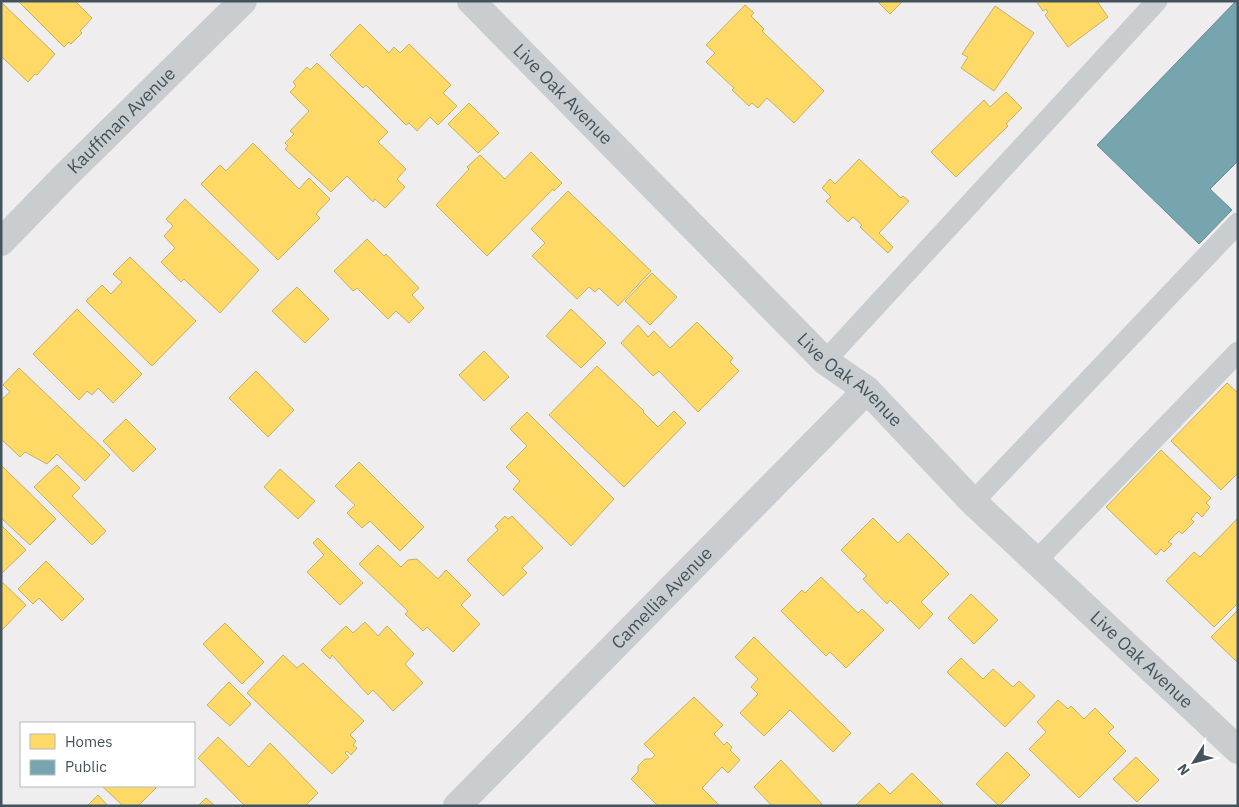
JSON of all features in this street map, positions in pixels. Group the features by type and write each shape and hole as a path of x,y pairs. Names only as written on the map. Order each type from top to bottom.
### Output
{"street":[{"name":"Kauffman Avenue","path":"1,242 63,178 243,1"},
{"name":"Live Oak Avenue","path":"471,1 825,361 867,390 973,502 1238,750"},
{"name":"Camellia Avenue","path":"457,806 867,390"}],"lane":[{"path":"825,361 1156,1"},
{"path":"973,502 1238,223"},
{"path":"1036,561 1238,352"}],"building: Homes":[{"path":"18,1 75,1 92,18 80,31 82,33 71,44 69,42 64,47"},
{"path":"877,1 903,1 890,14"},
{"path":"1036,1 1097,1 1108,17 1068,47 1045,15 1048,12 1046,9 1043,11"},
{"path":"1,2 55,54 37,75 35,74 28,82 1,56"},
{"path":"745,5 754,13 751,16 764,29 762,31 824,91 794,123 767,98 758,108 752,103 749,106 732,90 734,88 706,62 715,53 706,45"},
{"path":"995,6 1034,33 994,91 961,68 968,57 962,54"},
{"path":"360,24 389,53 394,47 400,53 409,44 451,85 443,93 457,106 438,125 430,117 417,131 409,123 406,125 366,85 363,88 330,55"},
{"path":"317,63 388,132 378,142 406,169 397,179 405,187 385,208 375,199 373,202 347,176 331,192 285,149 288,146 285,143 294,134 290,131 309,111 290,92 296,86 293,82 307,67 310,70"},
{"path":"1006,92 1022,108 1006,124 1008,126 956,177 931,152 984,100 990,107"},
{"path":"469,103 499,133 478,153 448,124"},
{"path":"253,143 299,189 309,178 330,199 316,214 320,218 278,260 201,184 220,165 226,171"},
{"path":"531,152 562,183 554,191 553,189 487,256 436,205 469,169 467,167 480,155 505,179"},
{"path":"859,159 901,198 903,196 909,201 879,233 893,247 888,253 860,227 862,225 853,217 848,222 826,201 831,197 822,188 830,179 835,184"},
{"path":"568,191 651,271 618,306 599,288 595,292 589,287 577,299 532,256 545,243 531,229"},
{"path":"185,199 259,270 220,313 184,279 181,282 161,262 175,248 164,236 173,226 166,219"},
{"path":"367,239 384,256 386,254 419,288 412,295 424,308 409,323 396,311 388,319 357,288 353,291 334,271"},
{"path":"130,257 196,321 152,366 86,301 102,285 111,294 122,282 113,274"},
{"path":"652,273 677,297 650,325 625,301"},
{"path":"297,287 329,319 305,343 272,311"},
{"path":"77,309 142,374 113,403 98,388 92,395 87,391 79,400 33,354"},
{"path":"571,309 606,343 581,368 546,336"},
{"path":"697,322 733,358 730,362 739,371 698,412 659,371 653,376 621,343 638,325 648,337 654,331 670,348"},
{"path":"484,351 509,377 484,401 459,375"},
{"path":"597,366 658,427 674,411 686,423 624,487 549,415"},
{"path":"19,368 110,455 85,481 57,454 47,464 25,452 20,457 1,439 1,400 10,392 3,385"},
{"path":"256,371 294,410 268,437 229,398"},
{"path":"1227,383 1238,393 1238,473 1221,490 1171,441"},
{"path":"527,412 614,499 571,546 513,489 520,481 506,467 527,446 510,429"},
{"path":"126,419 156,449 133,472 103,441"},
{"path":"1161,450 1211,498 1206,503 1210,507 1202,517 1197,512 1191,519 1194,522 1182,534 1179,531 1168,542 1172,544 1164,552 1161,549 1156,555 1106,507"},
{"path":"359,462 424,527 400,551 370,521 362,528 347,513 355,505 335,486"},
{"path":"1,465 56,519 30,545 1,518"},
{"path":"57,465 80,488 72,496 106,531 92,545 34,487"},
{"path":"280,469 315,501 298,519 264,487"},
{"path":"505,516 508,519 512,516 543,548 522,568 527,573 503,596 467,560 498,530 495,526"},
{"path":"873,518 898,543 908,533 949,574 921,602 933,614 919,629 890,600 887,604 863,579 867,576 841,550"},
{"path":"1238,518 1238,603 1214,627 1166,581 1194,552 1200,557"},
{"path":"1,525 26,550 1,574"},
{"path":"318,538 363,583 340,605 307,572 324,555 313,543"},
{"path":"378,545 401,567 408,560 417,559 438,579 446,570 471,595 461,605 480,624 453,652 427,627 423,631 405,614 408,611 359,564"},
{"path":"46,561 84,599 62,621 39,598 33,604 18,589"},
{"path":"821,577 858,613 862,609 884,630 846,668 830,652 826,656 781,611 802,590 805,593"},
{"path":"1,581 26,605 1,631"},
{"path":"971,594 998,620 974,644 948,618"},
{"path":"1238,610 1238,659 1236,661 1211,637"},
{"path":"365,622 378,636 387,626 414,654 405,664 423,683 393,711 373,690 368,695 332,655 330,659 321,650 346,626 353,633"},
{"path":"225,623 264,662 242,684 203,644"},
{"path":"754,637 851,733 833,752 790,710 764,736 740,713 758,694 751,687 758,679 735,657"},
{"path":"283,655 297,668 303,663 364,721 350,735 356,741 353,745 357,748 351,755 347,751 345,753 349,757 332,774 247,693"},
{"path":"961,658 983,679 993,669 1013,687 1019,681 1035,696 1005,727 947,672"},
{"path":"229,682 251,704 230,726 207,705"},
{"path":"694,697 723,725 714,734 724,745 727,742 732,747 730,750 740,760 728,773 722,767 702,788 720,806 658,806 631,779 638,772 638,766 645,759 651,759 655,755 644,744"},
{"path":"1058,700 1068,709 1071,706 1084,719 1095,708 1114,727 1108,733 1126,751 1079,798 1029,749 1046,732 1037,722"},
{"path":"218,737 249,767 270,743 318,793 305,806 245,806 198,758"},
{"path":"1007,752 1030,775 999,806 976,784"},
{"path":"1136,757 1159,780 1137,802 1113,779"},
{"path":"781,760 822,804 820,806 772,806 754,787"},
{"path":"912,773 943,804 941,806 855,806 879,783 890,794"},
{"path":"103,787 156,788 138,806 123,806"},
{"path":"98,795 108,806 87,806"},
{"path":"206,798 215,806 198,806"}],"building: Public":[{"path":"1238,1 1238,161 1210,189 1232,210 1199,244 1097,145"}]}
